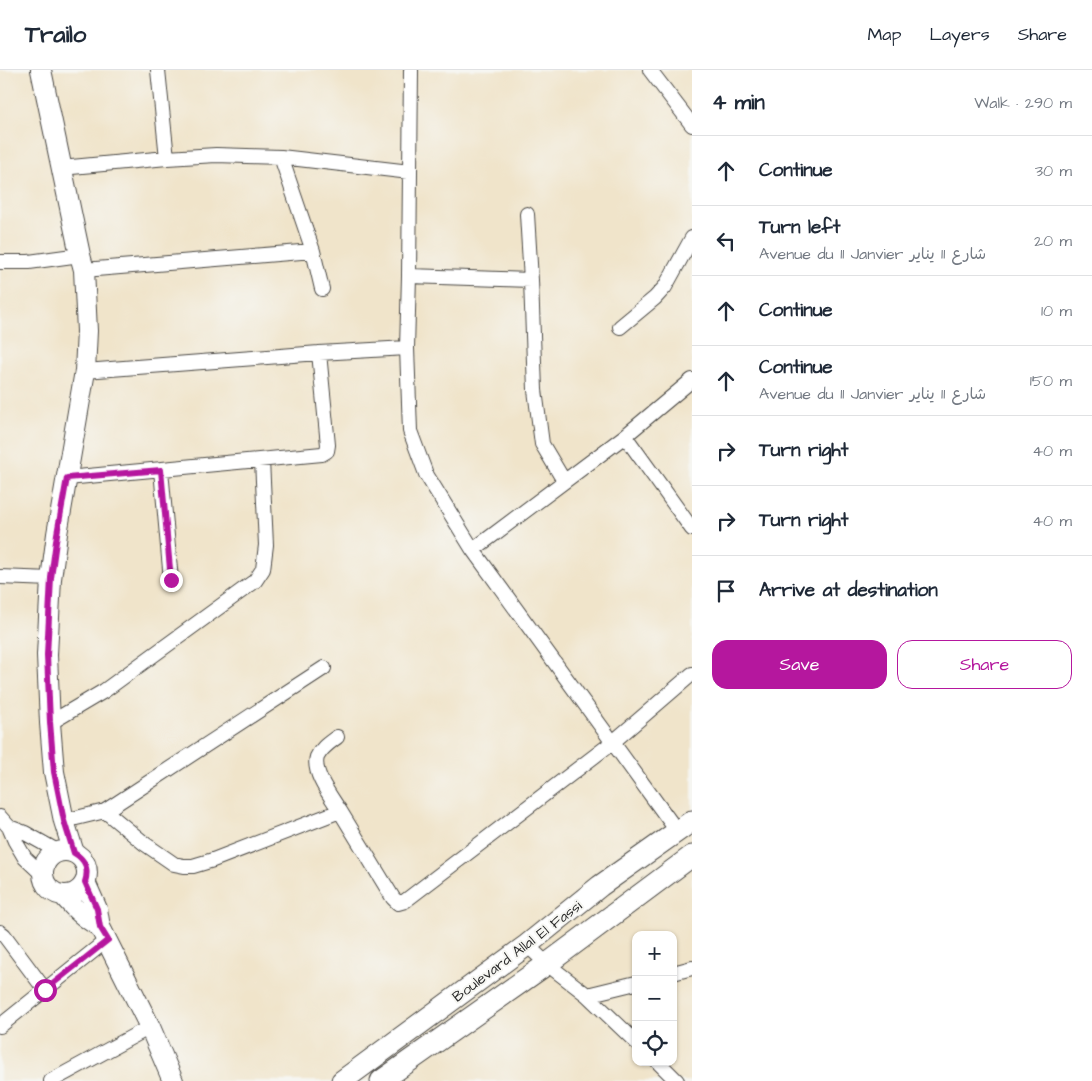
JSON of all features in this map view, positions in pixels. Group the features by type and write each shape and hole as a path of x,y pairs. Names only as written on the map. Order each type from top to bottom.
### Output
{"main road":[{"name":"Boulevard Allal El Fassi","path":"342,1081 527,945 600,886 685,826"},
{"name":"Boulevard Allal El Fassi","path":"381,1081 547,964 692,856"}],"street":[{"path":"41,70 82,263 87,330 85,371 51,578 47,655 54,772 64,821 67,852"},
{"path":"158,70 167,158"},
{"path":"411,70 407,348 410,431 426,474 473,550 613,742 685,826"},
{"path":"650,70 692,125"},
{"path":"62,168 216,155 281,157 410,172"},
{"path":"281,157 313,250 322,289"},
{"path":"528,214 535,390 542,444 564,481"},
{"path":"620,328 665,288 692,238"},
{"path":"0,262 82,263 313,250"},
{"path":"409,276 531,280"},
{"path":"85,371 407,348"},
{"path":"67,478 322,454 327,451 328,446 319,353"},
{"path":"473,550 625,436 692,380"},
{"path":"625,436 692,529"},
{"path":"50,722 104,691 254,581 263,569 266,545 262,460"},
{"path":"161,470 171,580"},
{"path":"0,577 51,578"},
{"path":"64,821 105,811 324,668"},
{"path":"336,737 323,748 317,758 320,777 398,903 405,901 613,742 692,674"},
{"path":"105,811 145,844 174,864 193,866 340,811"},
{"path":"3,821 25,833 80,856 87,868 87,876 80,890 72,894 63,894 50,888 43,875 26,858 3,821"},
{"path":"43,875 47,860 52,855 67,852"},
{"path":"85,882 97,909 104,933 150,1027 173,1081"},
{"path":"63,894 72,906 104,933"},
{"path":"0,932 4,934 45,990"},
{"path":"0,1026 45,990 104,933"},
{"path":"527,945 547,964 587,995 632,1038"},
{"path":"677,972 692,968"},
{"path":"587,995 632,984"},
{"path":"51,1081 150,1027"},
{"path":"662,1066 677,1081"}],"route":[{"path":"45,990 108,940 100,927 97,909 85,882 87,868 80,856 74,853 64,821 54,772 47,655 51,578 67,478 161,470 171,580"}]}
